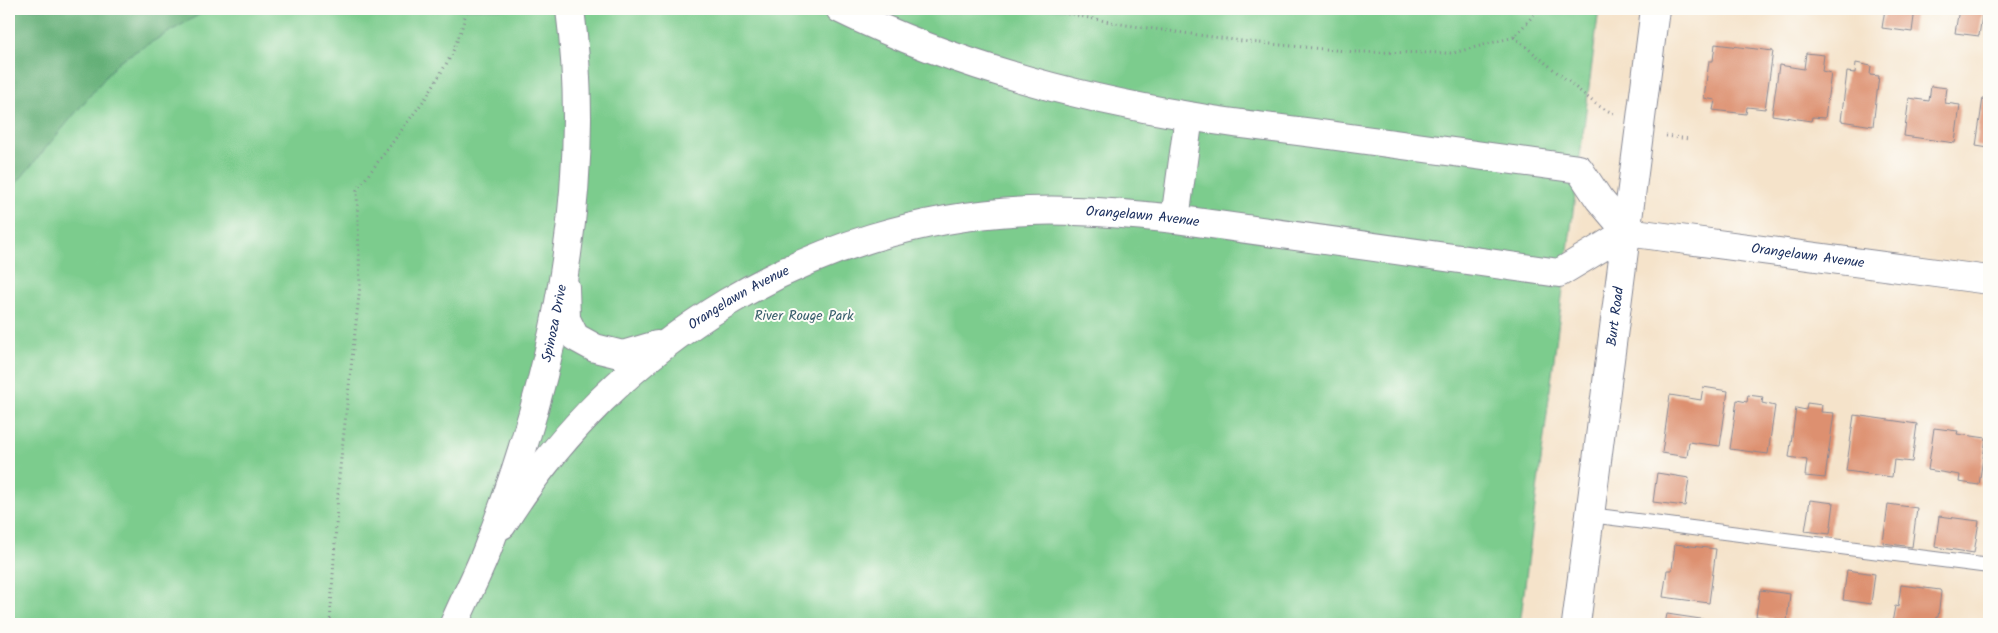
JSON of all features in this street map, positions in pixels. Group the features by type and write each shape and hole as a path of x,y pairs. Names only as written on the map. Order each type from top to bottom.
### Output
{"street":[{"name":"Spinoza Drive","path":"454,624 488,547 515,474 535,409 551,344 564,278 576,188 574,44 570,9"},
{"path":"840,9 918,44 972,64 1018,79 1084,96 1189,116 1579,169 1627,232"},
{"name":"Burt Road","path":"1576,624 1655,9"},
{"path":"1175,219 1189,116"},
{"name":"Orangelawn Avenue","path":"488,547 547,459 576,425 619,382 672,339 741,294 781,273 823,255 865,240 909,228 968,217 1028,211 1114,212 1560,273 1627,232 1989,280"},
{"name":"Orangelawn Avenue","path":"564,278 566,319 575,337 595,348 623,354 653,347 672,339"}],"lane":[{"path":"1590,515 1989,566"}],"path":[{"path":"330,624 338,477 360,286 357,190 427,96 451,56 467,9"},
{"path":"1043,9 1126,25 1249,42 1356,52 1453,53 1514,37 1539,9"},
{"path":"1514,37 1597,105 1665,136 1689,139"}],"green space":[{"name":"River Rouge Park","path":"9,9 1599,9 1520,624 9,624"},
{"path":"9,9 209,9 119,61 9,192"}],"building":[{"path":"1885,9 1915,9 1912,32 1882,28"},
{"path":"1959,9 1983,9 1979,36 1955,33"},
{"path":"1715,44 1773,51 1765,109 1747,107 1746,114 1713,110 1715,100 1704,98 1709,61 1713,61"},
{"path":"1806,53 1824,55 1822,71 1831,73 1825,118 1812,117 1811,121 1772,115 1779,65 1804,69"},
{"path":"1856,63 1871,66 1870,75 1879,76 1873,126 1841,121 1847,72 1855,73"},
{"path":"1931,86 1947,88 1945,103 1960,105 1955,143 1904,136 1909,98 1929,101"},
{"path":"1983,98 1989,98 1989,148 1976,146"},
{"path":"1703,387 1728,391 1720,446 1689,442 1687,457 1662,453 1670,395 1701,400"},
{"path":"1748,395 1763,397 1762,403 1775,406 1768,454 1730,449 1737,400 1747,402"},
{"path":"1807,403 1822,405 1821,412 1834,413 1825,478 1805,476 1807,460 1789,457 1796,408 1806,410"},
{"path":"1854,415 1917,424 1912,462 1894,460 1892,477 1846,471"},
{"path":"1934,428 1958,431 1957,434 1986,438 1979,485 1959,482 1960,475 1928,470"},
{"path":"1657,473 1689,478 1685,506 1653,502"},
{"path":"1810,500 1834,503 1830,534 1805,531"},
{"path":"1888,504 1917,508 1912,547 1883,543"},
{"path":"1939,516 1979,521 1974,553 1935,547"},
{"path":"1675,544 1716,549 1709,603 1663,597 1667,570 1672,570"},
{"path":"1847,570 1875,574 1871,604 1843,600"},
{"path":"1901,585 1940,590 1938,617 1936,617 1935,624 1892,623 1895,606 1898,607"},
{"path":"1760,590 1790,594 1787,621 1756,616"},
{"path":"1667,614 1714,621 1713,624 1665,624"}]}
